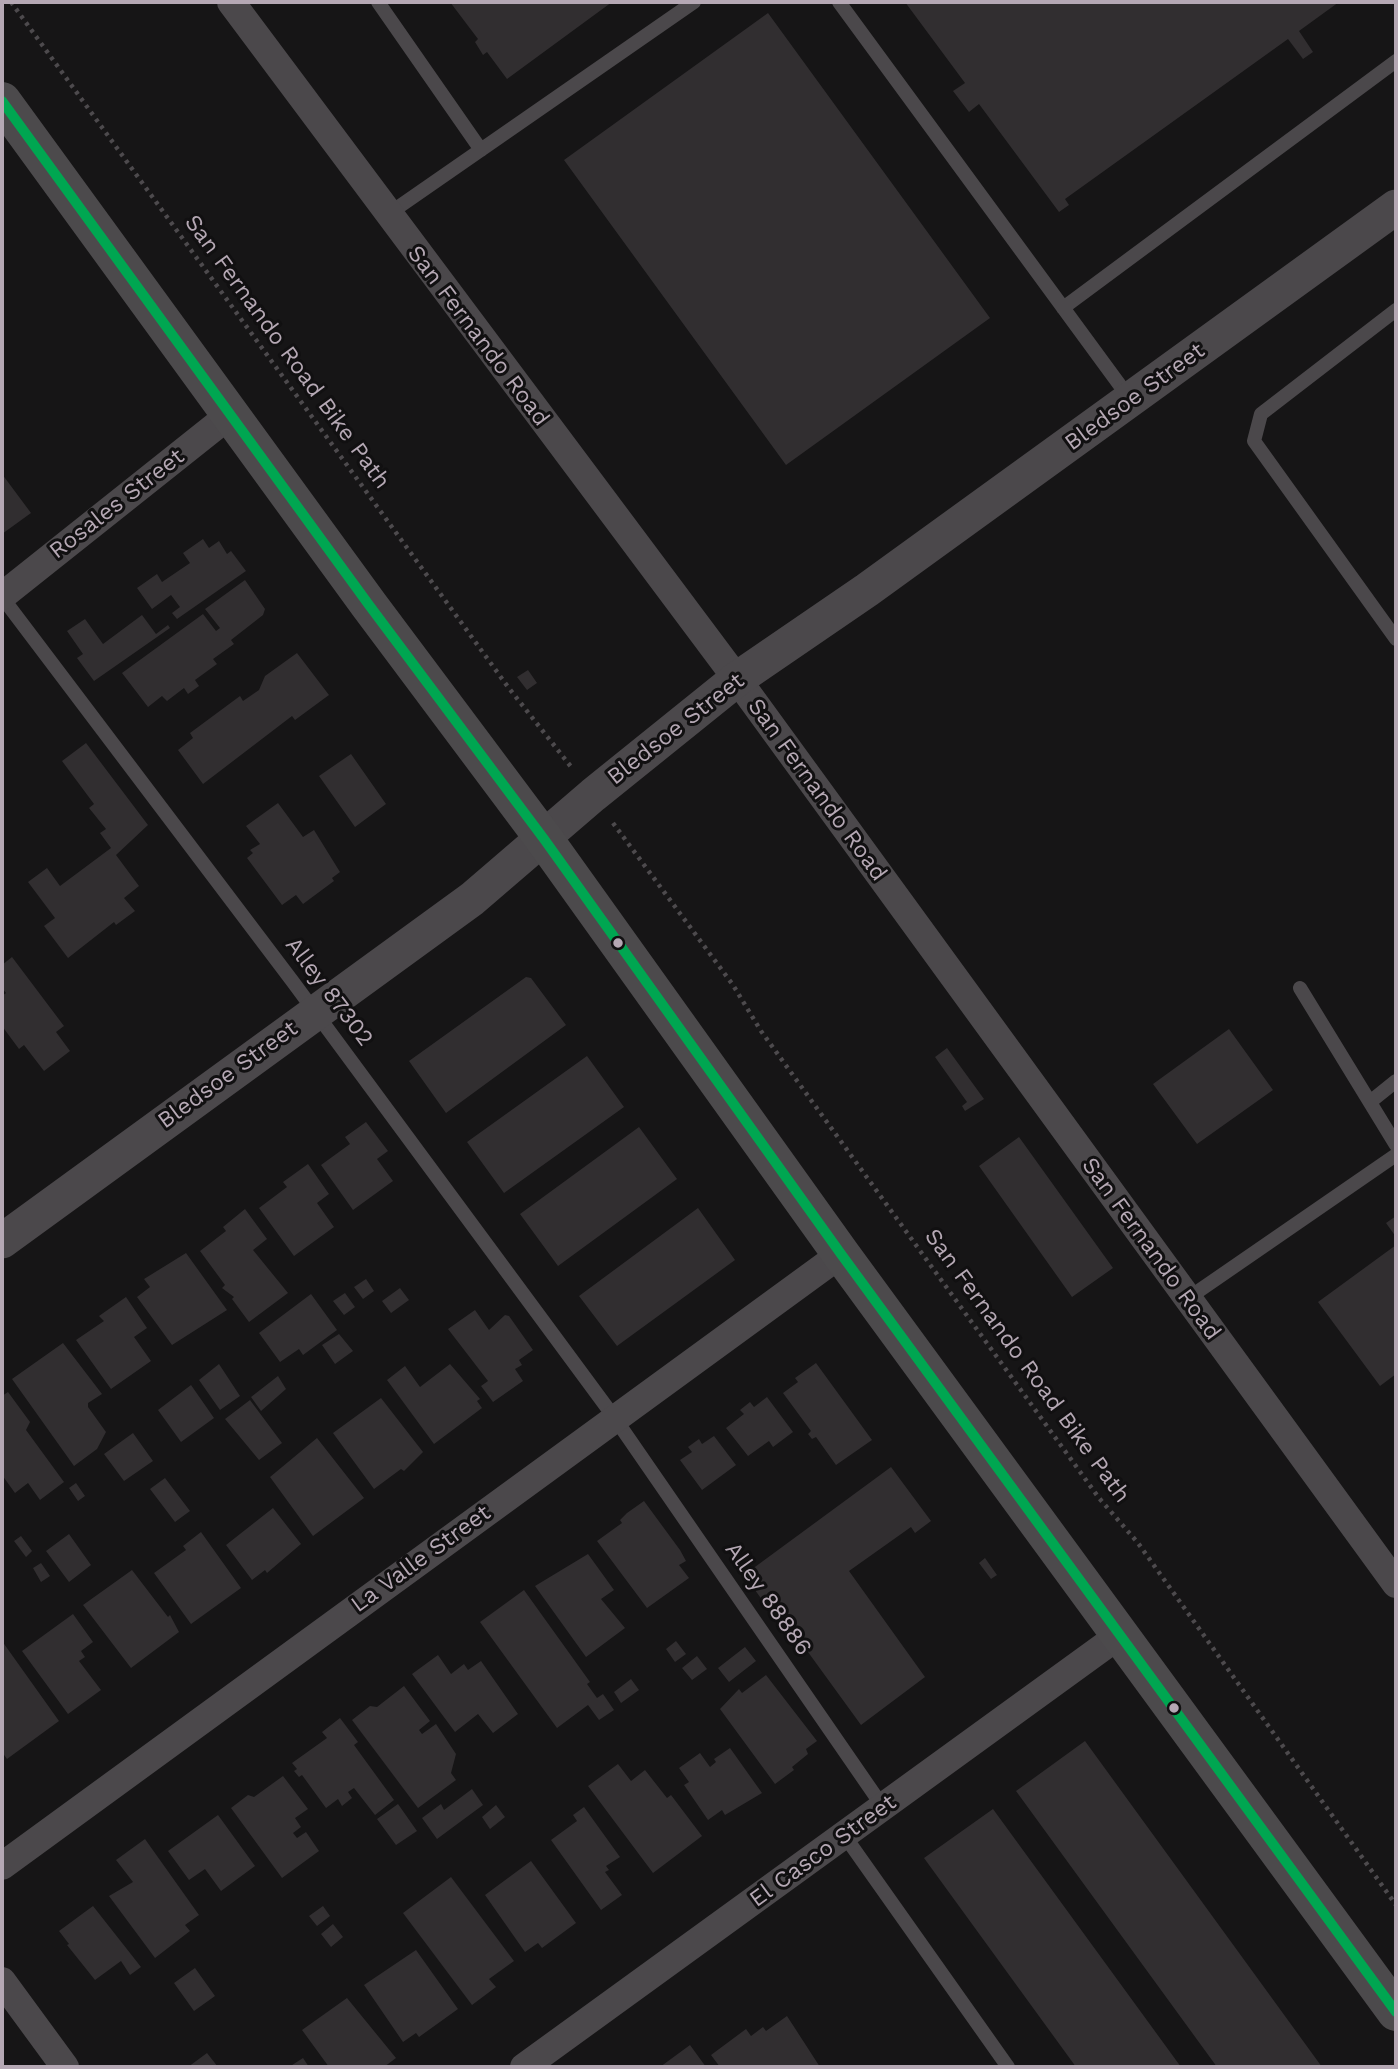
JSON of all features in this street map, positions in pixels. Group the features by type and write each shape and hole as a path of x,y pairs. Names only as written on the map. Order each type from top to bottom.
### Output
{"main road":[{"path":"2,100 369,605 544,839 841,1254 1396,2012"}],"street":[{"name":"San Fernando Road","path":"232,2 387,215 737,679 1396,1584"},
{"name":"Bledsoe Street","path":"2,1241 315,1011 472,900 593,795 737,679 878,582 1396,207"},
{"name":"Rosales Street","path":"2,596 232,413"},
{"name":"La Valle Street","path":"2,1866 841,1254"},
{"name":"El Casco Street","path":"524,2067 1121,1634"},
{"path":"2,1980 65,2067"}],"lane":[{"path":"378,2 481,150"},
{"path":"387,215 694,2"},
{"path":"839,2 1131,400"},
{"path":"1063,308 1396,61"},
{"path":"1396,310 1261,414 1254,441 1396,639"},
{"name":"Alley 87302","path":"2,596 315,1011 614,1418"},
{"path":"1300,988 1396,1145"},
{"path":"1370,1102 1396,1081"},
{"path":"1187,1299 1396,1155"},
{"name":"Alley 88886","path":"614,1418 883,1807"},
{"path":"844,1835 1008,2067"}],"path":[{"name":"San Fernando Road Bike Path","path":"11,2 536,721"},
{"name":"San Fernando Road Bike Path","path":"631,848 685,918 733,985 761,1031 1091,1487 1146,1554 1396,1905"}],"building":[{"path":"450,2 612,2 507,79 487,52 483,55 475,42 478,39"},
{"path":"905,2 1339,2 1299,31 1313,52 1303,59 1288,39 1065,199 1069,205 1059,212 979,104 969,112 953,91 965,83"},
{"path":"768,13 990,318 786,465 564,160"},
{"path":"2,474 31,513 2,534"},
{"path":"203,539 209,548 219,541 227,554 231,551 246,571 177,619 172,613 180,607 171,595 152,609 137,588 157,574 162,582 190,563 183,553"},
{"path":"245,580 265,609 263,615 231,640 234,644 213,659 217,664 195,680 199,686 188,694 184,688 167,701 162,696 148,707 122,673 203,614 216,631 220,628 205,609"},
{"path":"142,615 156,634 168,625 170,628 94,681 77,658 83,654 67,631 85,619 103,644"},
{"path":"297,653 329,695 295,720 292,716 203,784 178,750 193,738 190,733 240,696 243,701 259,690 265,676"},
{"path":"528,670 537,683 527,690 517,677"},
{"path":"86,743 148,825 116,855 139,886 124,898 135,911 116,925 114,922 68,958 44,926 55,918 28,882 47,868 60,886 111,848 100,833 106,829 89,808 94,804 62,761"},
{"path":"351,754 386,804 355,827 319,776"},
{"path":"278,803 303,837 314,830 340,872 332,878 334,881 303,904 296,895 282,905 247,858 253,853 250,850 260,844 246,826"},
{"path":"12,957 64,1026 56,1032 70,1051 44,1071 24,1045 19,1049 2,1026 2,996 6,993 2,988 2,965"},
{"path":"526,977 531,978 566,1025 446,1113 409,1061"},
{"path":"1229,1029 1273,1090 1197,1144 1153,1084"},
{"path":"947,1048 984,1099 965,1111 962,1106 967,1102 935,1057"},
{"path":"587,1056 624,1107 504,1193 467,1142"},
{"path":"366,1122 388,1151 377,1159 393,1181 353,1210 321,1165 350,1144 345,1137"},
{"path":"639,1127 677,1179 558,1266 520,1214"},
{"path":"1019,1137 1113,1268 1072,1297 979,1166"},
{"path":"308,1164 329,1194 317,1203 334,1227 294,1256 259,1208 287,1187 283,1182"},
{"path":"698,1208 735,1260 617,1346 579,1296"},
{"path":"245,1209 267,1239 253,1250 288,1293 249,1322 232,1299 234,1297 222,1288 225,1285 200,1251 226,1231 223,1227"},
{"path":"1396,1216 1396,1237 1386,1223"},
{"path":"1396,1245 1396,1374 1380,1386 1318,1302"},
{"path":"186,1253 227,1310 172,1345 137,1297 150,1287 144,1279"},
{"path":"366,1279 374,1291 363,1299 354,1287"},
{"path":"400,1288 409,1300 391,1313 382,1301"},
{"path":"345,1293 355,1307 344,1315 333,1301"},
{"path":"311,1294 337,1330 303,1355 299,1349 280,1362 259,1333"},
{"path":"126,1297 147,1328 134,1337 151,1361 111,1389 76,1340 104,1321 99,1316"},
{"path":"475,1310 489,1330 505,1315 509,1316 533,1350 519,1360 522,1365 515,1369 523,1381 493,1402 481,1386 488,1381 448,1329"},
{"path":"339,1334 353,1351 335,1364 322,1345"},
{"path":"63,1343 102,1394 88,1403 88,1407 106,1432 97,1449 74,1466 12,1379"},
{"path":"816,1363 872,1440 836,1465 816,1437 812,1439 808,1434 811,1431 783,1393 798,1382 795,1378"},
{"path":"219,1364 240,1396 220,1410 199,1380"},
{"path":"450,1364 480,1399 477,1401 482,1408 434,1444 387,1380 405,1366 420,1387"},
{"path":"278,1376 286,1389 261,1411 251,1397"},
{"path":"191,1385 214,1418 181,1442 158,1410"},
{"path":"8,1392 30,1422 26,1430 64,1482 40,1500 28,1483 15,1493 2,1475 2,1396"},
{"path":"767,1397 793,1432 773,1447 769,1441 748,1456 726,1428 744,1414 740,1410 750,1402 754,1407"},
{"path":"381,1398 423,1452 404,1471 401,1469 374,1489 333,1433"},
{"path":"250,1400 282,1443 259,1460 225,1419"},
{"path":"133,1433 153,1461 124,1481 104,1454"},
{"path":"714,1436 736,1465 702,1490 680,1460 692,1452 688,1447 699,1439 702,1444"},
{"path":"317,1438 364,1498 313,1536 270,1477"},
{"path":"891,1467 931,1521 915,1533 911,1527 849,1571 925,1677 861,1725 784,1619 779,1623 744,1575"},
{"path":"165,1478 190,1511 175,1522 150,1489"},
{"path":"76,1483 85,1496 78,1501 69,1488"},
{"path":"644,1501 680,1550 686,1561 679,1565 689,1578 647,1608 597,1541 622,1523 620,1520 627,1513"},
{"path":"273,1508 301,1544 267,1573 265,1570 252,1580 226,1545"},
{"path":"201,1532 241,1588 191,1624 154,1573 186,1550 183,1546"},
{"path":"69,1534 91,1565 69,1582 46,1551"},
{"path":"21,1536 32,1551 26,1557 14,1541"},
{"path":"588,1554 614,1590 601,1599 625,1628 586,1657 535,1586"},
{"path":"985,1558 997,1575 991,1579 979,1563"},
{"path":"41,1563 50,1576 41,1582 33,1568"},
{"path":"132,1570 168,1617 170,1615 179,1632 131,1668 83,1605"},
{"path":"524,1590 590,1682 587,1684 597,1698 603,1694 614,1710 599,1720 588,1705 557,1728 480,1622"},
{"path":"73,1614 93,1642 81,1651 85,1657 79,1661 101,1690 68,1714 22,1651"},
{"path":"2,1641 59,1721 7,1759 2,1752"},
{"path":"676,1641 686,1654 675,1662 666,1649"},
{"path":"745,1647 756,1661 729,1682 718,1668"},
{"path":"438,1655 451,1674 464,1664 468,1670 481,1661 518,1714 493,1733 478,1714 455,1732 412,1674"},
{"path":"697,1656 707,1669 692,1680 682,1668"},
{"path":"766,1675 817,1741 806,1749 808,1754 792,1767 794,1770 775,1784 720,1709 739,1689 742,1693"},
{"path":"631,1679 639,1690 621,1703 614,1692"},
{"path":"404,1686 430,1721 419,1730 422,1734 436,1724 456,1754 451,1773 456,1780 418,1808 352,1720 370,1706 377,1707"},
{"path":"340,1718 358,1742 354,1745 394,1800 375,1815 354,1788 348,1792 352,1798 342,1806 338,1799 326,1808 302,1775 299,1777 294,1771 297,1769 292,1763 327,1738 322,1732"},
{"path":"1085,1741 1322,2067 1217,2067 1016,1791"},
{"path":"730,1748 762,1793 725,1815 722,1810 708,1820 684,1785 689,1782 679,1768 700,1753 710,1767 716,1762 714,1759"},
{"path":"618,1764 631,1781 645,1770 667,1798 671,1795 702,1836 653,1873 588,1786"},
{"path":"283,1776 308,1809 295,1818 301,1827 293,1833 297,1838 306,1832 319,1851 282,1878 231,1808 248,1795 254,1797"},
{"path":"472,1789 483,1805 437,1839 422,1818 441,1804 444,1810"},
{"path":"398,1804 417,1831 396,1845 377,1819"},
{"path":"496,1805 505,1817 490,1829 482,1817"},
{"path":"584,1807 620,1857 606,1866 609,1870 605,1872 622,1895 601,1910 551,1840 577,1821 573,1815"},
{"path":"993,1809 1181,2067 1076,2067 924,1858"},
{"path":"218,1815 255,1866 221,1891 205,1869 189,1880 168,1851"},
{"path":"145,1839 199,1915 185,1925 190,1931 155,1958 109,1896 133,1882 116,1860"},
{"path":"531,1861 576,1923 542,1948 538,1943 525,1952 485,1895"},
{"path":"451,1877 514,1961 489,1979 496,1987 472,2005 403,1913"},
{"path":"93,1906 141,1967 130,1975 121,1961 95,1980 59,1931"},
{"path":"323,1906 330,1916 317,1926 309,1916"},
{"path":"333,1924 343,1937 331,1947 321,1934"},
{"path":"416,1950 458,2009 419,2037 416,2033 403,2042 364,1985"},
{"path":"195,1968 215,1996 194,2011 174,1983"},
{"path":"347,1998 396,2058 384,2067 329,2067 302,2030"},
{"path":"787,2016 820,2067 720,2067 711,2055 746,2029 751,2036 763,2027 766,2031"},
{"path":"690,2045 706,2067 660,2067"},
{"path":"207,2053 218,2067 188,2067"},
{"path":"303,2058 309,2067 289,2067"}],"transit line":[{"path":"2,101 369,605 544,839 841,1254 1396,2012"}]}
